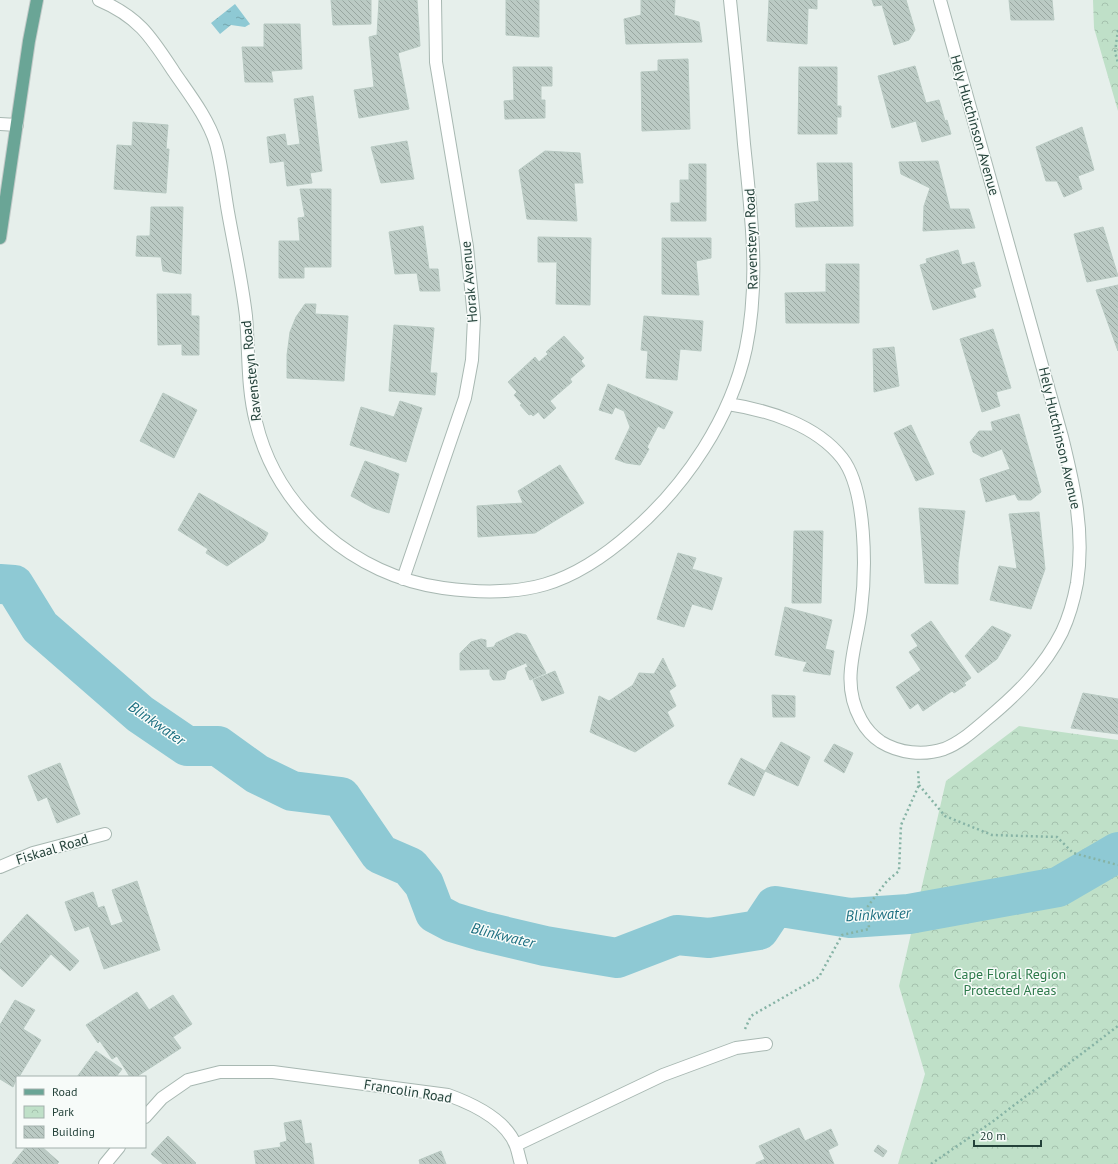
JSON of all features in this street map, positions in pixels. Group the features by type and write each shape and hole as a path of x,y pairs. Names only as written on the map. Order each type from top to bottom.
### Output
{"main road":[{"path":"0,238 37,0"}],"street":[{"name":"Ravensteyn Road","path":"100,0 128,14 150,36 199,109 216,144 245,315 252,405 262,443 272,466 289,495 310,520 328,538 369,565 403,579 426,586 476,591 535,588 580,571 619,544 656,511 672,492 702,450 728,404 738,381 747,343 754,272 750,194 730,0"},
{"name":"Horak Avenue","path":"403,579 465,398 472,360 474,318 467,247 436,62 435,0"},
{"name":"Hely Hutchinson Avenue","path":"728,404 764,411 800,426 819,436 843,459 852,475 858,496 861,524 863,588 850,679 852,698 857,713 873,736 894,749 918,753 943,750 969,735 1007,704 1034,674 1062,631 1076,584 1080,547 1075,492 1062,437 940,0"},
{"path":"0,124 17,125"},
{"name":"Fiskaal Road","path":"0,867 33,853 105,834"},
{"path":"516,1145 663,1074 736,1048 766,1044"},
{"name":"Francolin Road","path":"146,1116 162,1098 188,1080 220,1072 273,1072 448,1095 470,1103 507,1129 516,1145 521,1164"},
{"path":"105,1164 118,1148"}],"path":[{"path":"1118,30 1115,52 1118,63"},
{"path":"736,1048 750,1016 819,977 842,935 869,929 868,906 887,881 899,871 901,825 919,785 918,753"},
{"path":"919,785 945,816 992,835 1057,837 1073,853 1118,864"},
{"path":"932,1164 992,1122 1118,1026"}],"green space":[{"path":"1093,0 1118,0 1118,111 1094,28"},
{"name":"Cape Floral Region Protected Areas","path":"1019,726 1118,740 1118,1164 898,1164 925,1074 899,986 946,781"}],"water":[{"path":"235,4 250,24 245,27 231,25 220,34 211,23"}],"building":[{"path":"331,0 371,0 371,24 333,25"},
{"path":"379,0 417,0 420,46 398,53 409,109 359,118 354,90 374,87 369,37 377,35"},
{"path":"506,0 539,0 539,37 506,35"},
{"path":"641,0 675,0 674,15 699,22 702,42 626,44 624,19 641,15"},
{"path":"769,0 817,0 817,9 808,8 807,44 767,41"},
{"path":"872,0 906,0 915,30 909,40 894,45 882,5 874,6"},
{"path":"1009,0 1052,0 1054,20 1011,20"},
{"path":"264,24 300,24 302,69 271,71 273,82 245,82 242,47 264,47"},
{"path":"688,59 690,129 642,131 641,72 658,71 658,60"},
{"path":"915,66 926,103 939,100 945,121 947,120 951,134 922,142 916,121 892,128 878,76"},
{"path":"513,67 552,67 552,86 541,86 541,100 545,100 545,118 505,119 504,101 514,100"},
{"path":"799,67 837,67 837,106 841,106 841,117 837,117 837,134 798,134"},
{"path":"313,96 322,171 310,173 312,183 287,186 284,161 270,163 267,137 285,134 287,146 300,144 294,99"},
{"path":"133,122 168,125 166,149 169,149 166,193 114,189 117,145 132,146"},
{"path":"1082,127 1094,170 1078,176 1082,189 1064,197 1057,181 1046,181 1036,147"},
{"path":"407,141 414,179 381,183 371,147"},
{"path":"545,151 580,153 583,183 574,183 577,221 527,219 519,170"},
{"path":"938,161 950,209 969,209 975,228 923,231 924,206 930,188 901,174 899,162"},
{"path":"817,163 852,163 853,226 796,227 795,204 819,201"},
{"path":"689,164 706,164 706,221 671,221 671,203 680,203 680,180 689,180"},
{"path":"300,189 331,189 331,267 304,267 304,278 279,278 279,241 300,241 298,218 305,217"},
{"path":"151,207 183,207 181,274 163,271 161,257 136,256 137,236 150,236"},
{"path":"423,226 429,269 438,269 440,291 420,291 417,273 395,274 389,232"},
{"path":"1103,227 1118,276 1087,282 1074,234"},
{"path":"538,237 591,238 590,305 556,304 557,262 538,262"},
{"path":"662,238 711,238 711,258 696,261 699,295 662,294"},
{"path":"958,250 962,265 974,262 981,286 973,289 976,297 933,310 920,265 927,263 926,259"},
{"path":"826,264 859,264 859,323 786,323 785,293 826,292"},
{"path":"1118,285 1118,351 1096,290"},
{"path":"157,294 191,294 191,316 199,316 199,355 182,355 182,344 158,345"},
{"path":"305,304 316,304 315,314 348,316 344,381 287,378 287,355 290,332 296,317"},
{"path":"644,316 703,321 701,351 680,349 677,380 646,378 648,351 641,350"},
{"path":"394,325 434,328 430,373 437,373 435,395 389,391"},
{"path":"993,329 1011,388 996,392 1000,406 982,412 960,339"},
{"path":"564,336 584,358 581,361 585,366 570,379 572,382 550,401 556,408 544,419 538,412 533,416 531,414 529,415 514,395 517,392 508,382 535,357 539,362 548,354 546,352"},
{"path":"894,347 899,386 874,392 873,349"},
{"path":"608,384 673,412 664,429 658,426 647,447 649,449 640,465 626,463 615,459 630,427 624,411 615,407 612,414 599,410"},
{"path":"163,393 197,410 174,458 140,441"},
{"path":"400,401 422,408 406,462 350,445 361,407 394,417"},
{"path":"1019,414 1041,492 1031,500 1018,500 1015,494 986,502 980,479 1010,469 1002,449 982,457 973,452 970,442 979,431 993,431 991,422"},
{"path":"911,425 934,474 916,481 894,433"},
{"path":"365,461 399,474 389,513 373,508 351,496"},
{"path":"560,465 584,503 535,533 478,537 477,506 523,503 518,491"},
{"path":"199,493 268,533 264,541 227,566 206,553 208,549 178,530"},
{"path":"919,508 965,511 958,564 958,584 925,583"},
{"path":"1039,512 1045,569 1031,609 990,600 999,566 1017,569 1009,514"},
{"path":"794,531 823,531 821,603 792,603"},
{"path":"678,553 696,558 692,569 722,578 712,610 692,604 684,627 657,619"},
{"path":"785,607 832,620 825,649 834,651 830,675 803,671 807,662 775,655"},
{"path":"931,621 971,678 964,683 966,685 954,693 952,691 923,711 918,703 910,709 896,687 921,670 909,652 918,646 911,635"},
{"path":"992,626 1011,635 997,659 978,673 965,656"},
{"path":"517,633 526,635 546,673 530,680 525,668 528,667 526,663 507,671 505,679 500,680 493,680 490,675 490,669 460,670 460,653 471,642 481,639 486,640 486,648 494,647 496,643"},
{"path":"663,658 676,686 669,691 676,706 667,712 674,726 635,752 590,732 599,696 609,701 633,685 639,673 654,674"},
{"path":"555,671 564,693 542,701 533,680"},
{"path":"1083,693 1118,699 1118,734 1071,728"},
{"path":"772,695 795,696 795,717 773,717"},
{"path":"781,742 810,757 798,786 765,771"},
{"path":"834,744 853,753 844,773 824,761"},
{"path":"741,758 765,771 754,796 728,784"},
{"path":"60,763 80,814 57,823 47,797 38,801 28,776"},
{"path":"137,881 160,950 104,969 89,926 75,931 65,902 93,892 98,908 104,906 111,926 123,922 112,890"},
{"path":"27,914 79,961 70,971 51,954 22,987 0,968 0,944"},
{"path":"137,992 149,1010 173,995 192,1024 173,1037 181,1048 138,1076 129,1076 117,1056 112,1059 100,1041 98,1043 86,1025"},
{"path":"15,1000 35,1010 23,1029 41,1040 20,1076 16,1076 13,1087 0,1079 0,1025"},
{"path":"96,1051 122,1069 117,1076 78,1076"},
{"path":"301,1120 305,1144 311,1143 314,1164 256,1164 254,1151 281,1147 280,1143 287,1141 284,1123"},
{"path":"799,1128 805,1141 831,1129 838,1145 828,1150 834,1164 756,1164 765,1159 759,1146"},
{"path":"168,1136 196,1163 195,1164 163,1164 151,1154"},
{"path":"878,1145 887,1151 883,1157 874,1151"},
{"path":"25,1148 43,1148 59,1162 57,1164 12,1164"},
{"path":"441,1151 446,1164 420,1164 419,1160"}],"waterway":[{"name":"Blinkwater","path":"0,584 14,585 40,627 140,714 187,746 218,746 257,774 292,791 341,797 380,854 410,867 424,884 435,913 452,922 482,931 545,946 617,958 677,935 709,938 759,930 775,906 850,918 909,914 1058,887 1118,852"}]}
